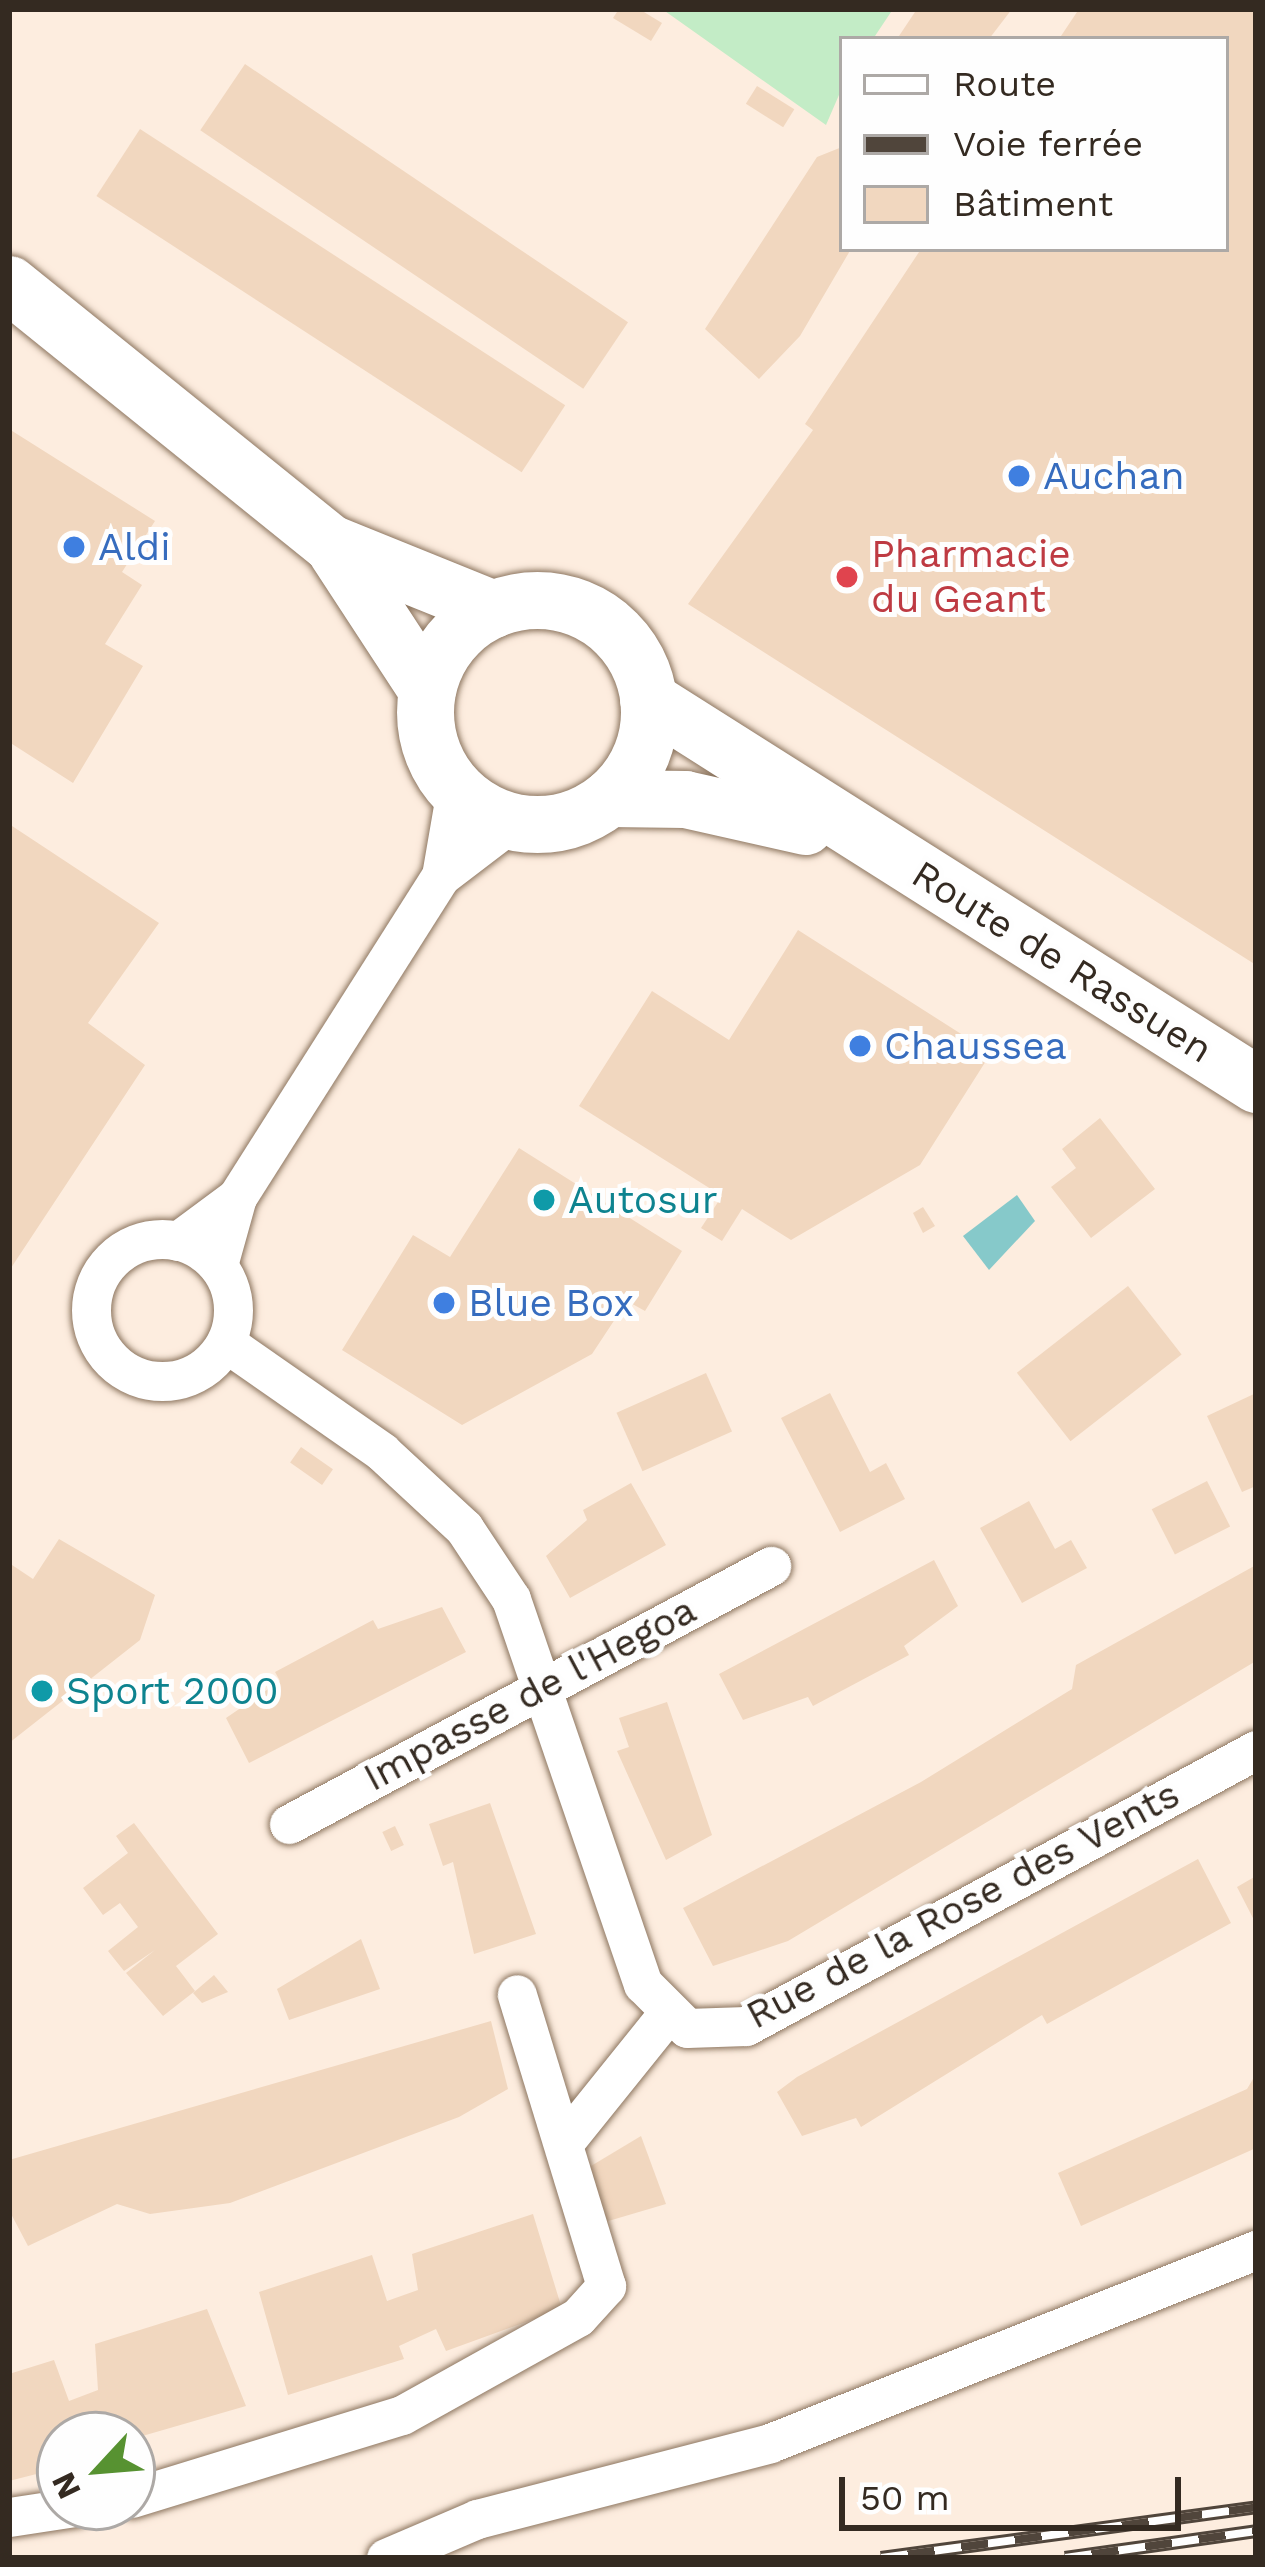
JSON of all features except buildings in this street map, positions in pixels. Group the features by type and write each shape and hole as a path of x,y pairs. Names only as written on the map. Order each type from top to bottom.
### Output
{"main road":[{"path":"9,284 330,543 493,609"},
{"path":"330,543 427,690"},
{"path":"546,600 590,613 628,646 648,699 641,755 609,798 562,821 512,821 456,789 431,748 427,690 449,643 493,609 546,600"},
{"name":"Route de Rassuen","path":"648,699 1256,1084"},
{"name":"Route de Rassuen","path":"609,798 685,799 868,842"}],"street":[{"path":"441,876 456,789"},
{"path":"218,1265 178,1241 144,1241 110,1261 92,1298 97,1340 124,1371 164,1382 205,1368 226,1342 234,1309 218,1265 237,1197 441,876 512,821"},
{"path":"178,1241 237,1197"},
{"path":"226,1342 382,1452 464,1528 511,1599 619,1930 668,2013 566,2140"},
{"name":"Impasse de l'Hegoa","path":"289,1824 537,1687 771,1567"},
{"name":"Rue de la Rose des Vents","path":"668,2013 688,2028 746,2026 1256,1750"},
{"path":"156,2491 402,2415 578,2317 606,2286 566,2140 518,1994"},
{"path":"377,2555 770,2444 1256,2250"}],"green space":[{"path":"662,9 893,9 875,36 839,36 839,95 826,125"}],"water":[{"path":"1017,1195 1035,1221 989,1270 963,1236"}],"railway":[{"path":"881,2558 1256,2507"},
{"path":"1065,2558 1256,2531"}],"place":[{"name":"Auchan","path":"1019,476"},
{"name":"Aldi","path":"74,547"},
{"name":"Pharmacie du Geant","path":"847,577"},
{"name":"Chaussea","path":"860,1046"},
{"name":"Autosur","path":"544,1200"},
{"name":"Blue Box","path":"444,1303"},
{"name":"Sport 2000","path":"42,1691"}]}
